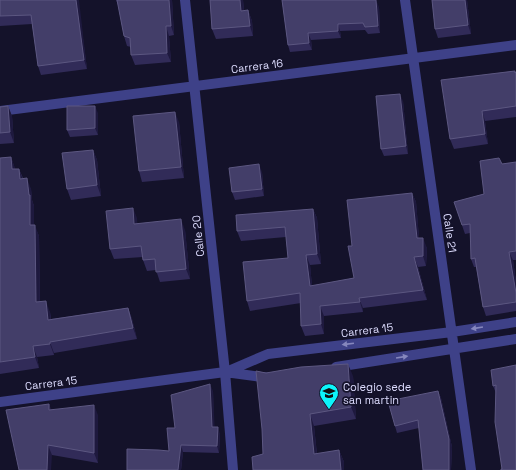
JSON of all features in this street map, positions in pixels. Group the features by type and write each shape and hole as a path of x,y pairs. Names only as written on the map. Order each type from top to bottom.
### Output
{"street":[{"name":"Calle 20","path":"185,0 225,372 233,470"},
{"name":"Calle 21","path":"405,0 471,470"},
{"name":"Carrera 16","path":"0,111 516,45"},
{"name":"Carrera 15","path":"0,402 225,372 268,354 452,332 516,322"},
{"path":"324,369 516,339"},
{"name":"Carrera 15","path":"225,372 270,378 278,377"}],"building":[{"path":"0,0 76,0 84,60 38,66 31,15 0,16"},
{"path":"117,0 169,0 171,26 166,26 167,53 131,55 130,38 124,36"},
{"path":"210,0 240,0 241,11 248,10 250,26 212,29"},
{"path":"282,0 376,0 378,26 365,27 363,23 338,24 338,31 308,33 309,43 288,45"},
{"path":"432,0 465,0 468,25 435,29"},
{"path":"515,71 516,106 482,111 485,134 450,139 441,80"},
{"path":"400,94 406,146 381,149 376,96"},
{"path":"8,106 10,132 0,133 0,107"},
{"path":"67,106 95,106 95,128 67,130"},
{"path":"175,112 181,167 139,171 133,116"},
{"path":"93,150 97,185 67,189 62,153"},
{"path":"11,157 12,169 19,169 20,179 27,178 30,195 30,225 35,225 36,302 46,301 48,320 128,308 133,328 33,346 35,357 0,362 0,158"},
{"path":"499,158 502,164 516,162 516,251 509,252 516,293 516,302 483,307 475,258 471,259 470,224 462,225 454,202 484,194 480,161"},
{"path":"259,164 262,189 232,192 229,168"},
{"path":"412,193 417,238 423,238 423,256 414,257 423,290 359,298 360,302 320,306 321,324 301,326 300,293 247,301 243,262 288,258 285,227 237,231 236,215 313,209 317,254 306,255 310,286 354,278 348,246 352,246 347,200"},
{"path":"133,208 134,224 181,219 186,269 156,272 155,259 143,260 141,246 110,249 106,211"},
{"path":"348,364 351,407 310,414 314,454 339,450 341,470 253,470 252,457 263,454 256,371 266,373 301,367"},
{"path":"516,365 516,470 501,470 495,422 496,385 493,386 491,370"},
{"path":"210,384 212,427 218,427 217,446 181,445 178,470 127,470 127,449 169,451 167,428 175,428 171,395"},
{"path":"438,391 449,439 449,470 423,470 418,420 395,426 388,401"},
{"path":"49,404 49,410 94,405 94,453 48,445 47,470 19,470 6,410"}],"place":[{"name":"Colegio sede san martin","path":"329,410"}]}
